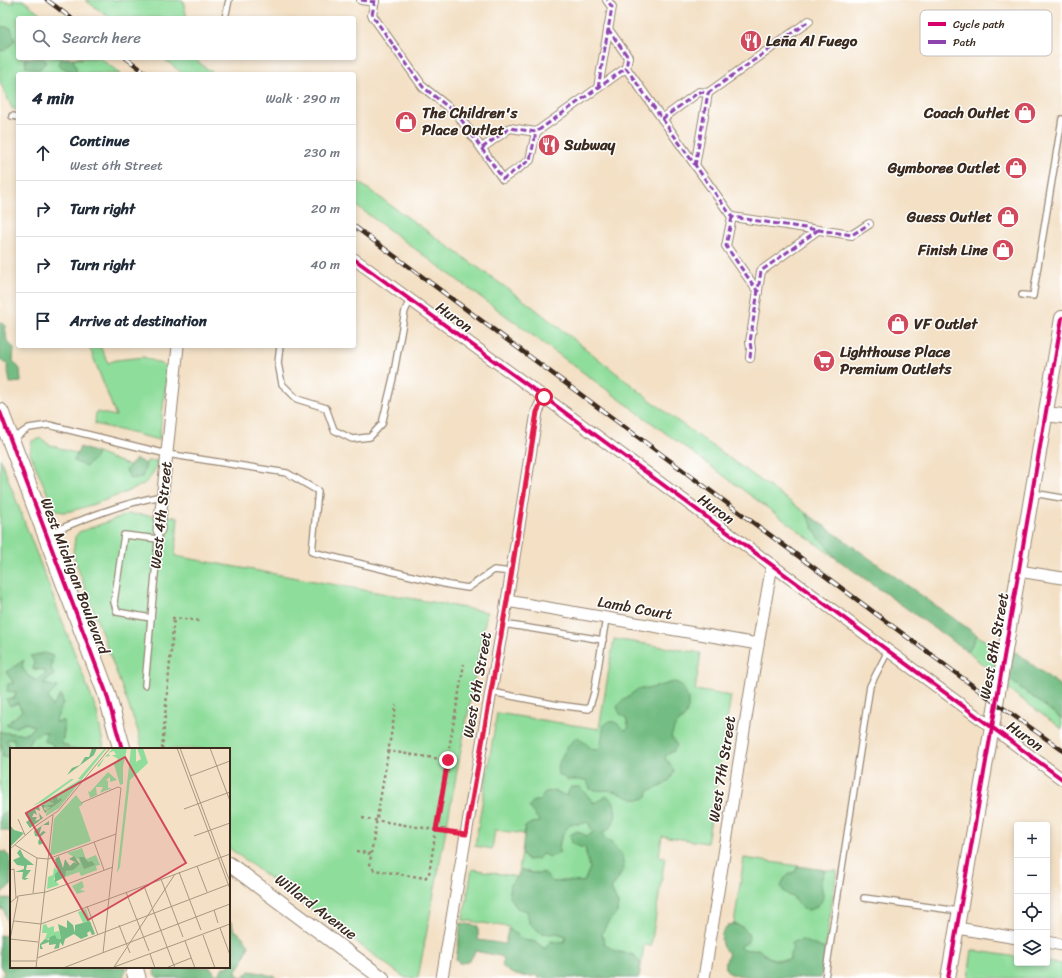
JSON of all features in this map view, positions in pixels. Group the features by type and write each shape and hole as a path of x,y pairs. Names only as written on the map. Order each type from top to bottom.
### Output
{"main road":[{"name":"West Michigan Boulevard","path":"0,412 106,692 122,748"},
{"path":"134,968 137,978"}],"street":[{"path":"361,0 375,1 372,15 423,87 458,115 503,179 530,160 536,132 626,68 628,57 608,29"},
{"path":"598,88 612,7 607,0"},
{"path":"662,119 699,92 708,93 809,21"},
{"path":"626,68 732,217 852,235 869,224"},
{"path":"695,166 708,93"},
{"path":"482,148 510,128 536,132"},
{"path":"732,217 726,246 758,292"},
{"path":"750,358 750,342 761,271 818,230"},
{"name":"Huron","path":"356,260 544,397 1062,779"},
{"name":"West 8th Street","path":"948,978 1061,326"},
{"name":"West 4th Street","path":"158,534 178,348"},
{"name":"West 6th Street","path":"442,978 512,572 537,412 544,397"},
{"path":"1046,414 1062,416"},
{"name":"West 7th Street","path":"704,978 772,565"},
{"path":"1019,571 1062,578"},
{"name":"Lamb Court","path":"507,601 758,644"},
{"name":"Willard Avenue","path":"230,865 382,978"},
{"path":"957,928 1014,938"},
{"path":"1050,943 1062,945"}],"lane":[{"path":"226,16 229,0"},
{"path":"1022,295 1033,296 1062,119"},
{"path":"280,348 278,363 282,384 297,399 326,408 334,430 352,439 370,437 382,424 393,378 405,311 410,300"},
{"path":"11,440 29,428 49,425 167,454 288,473 318,491 312,552 449,585 468,588 494,570 512,572"},
{"path":"1033,493 1062,498"},
{"path":"47,534 75,522 133,502 162,496"},
{"path":"151,618 117,612 114,602 124,535 158,534"},
{"name":"West 4th Street","path":"145,684 158,534"},
{"path":"491,692 558,705 589,709 594,693 606,618"},
{"path":"503,624 603,640"},
{"path":"824,978 870,686 888,651"},
{"path":"864,898 960,911"}],"path":[{"path":"162,748 173,618 199,622"},
{"path":"396,706 370,864 374,870 425,878 429,874 464,664"},
{"path":"388,751 448,760"},
{"path":"362,818 466,834"},
{"path":"356,851 371,854"}],"green space":[{"path":"12,0 23,0 43,16 16,16 16,60 60,60 58,65 76,71 73,60 103,60 118,72 16,72 16,109 12,108 0,82 0,1 15,3"},
{"path":"85,0 183,0 187,16 107,16"},
{"path":"0,26 11,28 15,41 4,51 0,50"},
{"path":"25,60 44,60 46,62 39,70 26,67"},
{"path":"60,60 73,60 77,71 67,70 58,65"},
{"path":"166,60 197,60 211,72 180,72"},
{"path":"356,180 529,304 672,417 806,513 817,535 837,559 356,205"},
{"path":"0,321 5,326 7,341 14,348 13,361 20,369 21,382 10,383 7,364 0,359"},
{"path":"90,348 101,348 108,363 116,360 144,357 168,367 159,440 95,424 96,412 116,416"},
{"path":"41,438 48,444 77,454 74,461 95,458 97,453 130,466 126,470 142,477 147,461 158,461 150,478 140,486 91,505 62,512 54,509 30,453 32,441"},
{"path":"80,447 97,453 95,458 86,467 74,461"},
{"path":"0,458 97,712 104,748 69,748 68,746 62,744 64,721 54,722 63,703 61,695 52,708 48,697 51,686 43,684 54,675 44,670 46,673 37,681 28,676 22,667 23,661 6,672 15,687 15,699 7,699 18,703 22,711 6,725 16,727 26,723 34,726 28,733 19,734 0,732"},
{"path":"136,459 146,464 142,477 130,479 126,470"},
{"path":"806,513 977,635 968,652 837,559 817,535"},
{"path":"129,514 178,517 175,556 487,612 418,978 405,978 230,849 230,748 142,748 138,731 73,555 75,537 79,532"},
{"path":"977,635 998,650 994,674 968,652"},
{"path":"614,639 701,653 695,690 731,696 707,843 662,836 659,856 665,857 651,946 644,945 641,965 634,955 615,951 604,944 602,933 608,922 617,913 618,904 611,889 619,878 613,844 604,838 603,833 612,826 595,803 579,787 566,796 540,822 525,827 525,834 495,830 492,849 475,846 497,713 599,729"},
{"path":"1014,651 1062,687 1062,719 1010,680"},
{"path":"44,653 53,656 51,668 54,675 43,684 58,687 48,697 52,707 61,694 63,703 55,722 64,721 62,744 68,746 69,748 54,748 51,743 43,741 47,733 42,732 33,737 25,748 15,748 14,739 6,740 8,743 10,757 3,757 2,746 0,743 0,732 19,734 28,733 34,726 26,723 16,727 6,725 22,711 18,703 10,706 6,699 15,698 16,692 7,691 8,684 14,683 6,672 24,660 22,667 28,676 37,681 46,673 44,670 33,669 34,662 30,656"},
{"path":"1010,680 1062,719 1062,729 1008,689"},
{"path":"674,682 683,687 688,699 688,708 685,717 675,726 671,737 677,745 674,751 666,755 665,759 669,762 674,771 668,782 661,787 648,791 647,797 643,799 634,799 613,791 593,790 590,789 587,780 568,780 558,774 559,762 563,754 571,743 578,737 592,749 596,750 600,748 604,725 610,721 617,723 624,730 629,728 626,718 620,714 617,707 621,702 638,689 647,689"},
{"path":"42,732 47,733 54,748 39,748 37,745 32,748 10,748 10,752 8,743 5,740 33,737"},
{"path":"0,743 2,746 3,757 10,757 10,810 0,815"},
{"path":"571,787 580,787 594,803 607,796 614,802 616,815 612,826 603,833 604,838 613,844 622,855 624,869 611,889 618,904 617,913 608,922 602,933 604,944 615,951 634,955 641,965 639,978 538,978 539,977 536,975 518,975 509,972 502,966 504,958 475,951 470,960 459,963 456,960 461,923 478,926 478,940 505,944 508,930 511,930 524,940 536,942 545,949 551,941 564,943 566,936 557,933 541,933 529,923 527,911 517,908 509,897 510,884 518,877 519,869 531,873 544,873 553,882 584,882 590,868 585,847 580,847 572,843 570,835 577,831 587,836 593,833 588,822 579,824 571,823 565,830 562,837 559,853 551,857 542,854 538,859 527,860 522,853 525,827 531,823 540,822 529,807 533,801 540,801 545,792 556,791 566,796"},
{"path":"10,810 10,832 0,829 0,815"},
{"path":"588,822 594,833 587,836 586,852 590,868 584,882 553,882 544,873 531,873 519,869 522,853 527,860 542,854 559,853 562,837 565,830 571,823 579,824"},
{"path":"0,852 5,852 10,857 10,887 3,891 0,896"},
{"path":"744,858 798,866 795,872 790,873 788,895 795,899 802,909 823,895 821,880 825,870 837,871 825,949 814,945 793,948 790,959 776,960 765,955 758,949 748,950 740,948 742,945 742,927 734,924"},
{"path":"798,866 825,870 821,878 823,898 816,907 808,910 802,909 795,899 784,892 781,886 786,877 795,872"},
{"path":"472,869 518,877 510,884 527,910 551,934 557,933 566,936 564,944 545,949 536,942 524,940 511,930 508,930 509,927 463,920"},
{"path":"0,897 4,899 10,898 10,968 127,968 123,978 1,978 4,972 0,966 0,935 4,936 9,931 4,911 3,909 0,910"},
{"path":"230,921 234,930 240,934 249,945 242,963 236,971 237,975 243,978 158,978 154,974 155,968 211,968 216,975 220,973 222,968 230,968"},
{"path":"734,924 742,927 748,932 749,938 747,943 742,945 740,948 748,950 758,949 772,959 790,959 790,954 793,948 791,944 792,942 802,940 825,949 821,978 758,977 729,973 726,968 726,961 729,953 723,947 721,937 728,925"},
{"path":"972,950 1014,957 1014,966 1050,966 1050,962 1062,964 1062,978 968,978"},
{"path":"249,971 275,976 276,978 243,978"}],"railway":[{"path":"47,0 68,16"},
{"path":"129,60 144,72"},
{"path":"356,227 996,703 1062,750"}],"marked path":[{"path":"361,0 375,2"},
{"path":"375,0 372,15 423,87 458,115 503,179 530,160 536,132"},
{"path":"598,88 612,7 607,0"},
{"path":"662,119 699,92 708,93 809,21"},
{"path":"608,29 628,57 626,68 732,217 852,235 869,224"},
{"path":"482,148 510,128 536,132 626,68"},
{"path":"695,166 708,93"},
{"path":"732,217 726,246 758,292"},
{"path":"750,358 750,342 761,271 818,230"}],"cycle path":[{"path":"356,260 544,397 1062,779"},
{"path":"948,978 1062,318"},
{"path":"0,412 106,692 122,748"}],"place":[{"name":"Leña Al Fuego","path":"751,41"},
{"name":"Coach Outlet","path":"1025,113"},
{"name":"The Children's Place Outlet","path":"406,122"},
{"name":"Subway","path":"549,145"},
{"name":"Gymboree Outlet","path":"1016,168"},
{"name":"Guess Outlet","path":"1008,217"},
{"name":"Finish Line","path":"1003,250"},
{"name":"VF Outlet","path":"898,324"},
{"name":"Lighthouse Place Premium Outlets","path":"824,361"}],"route":[{"path":"448,760 436,830 466,834 507,601 537,412 544,397"}]}
